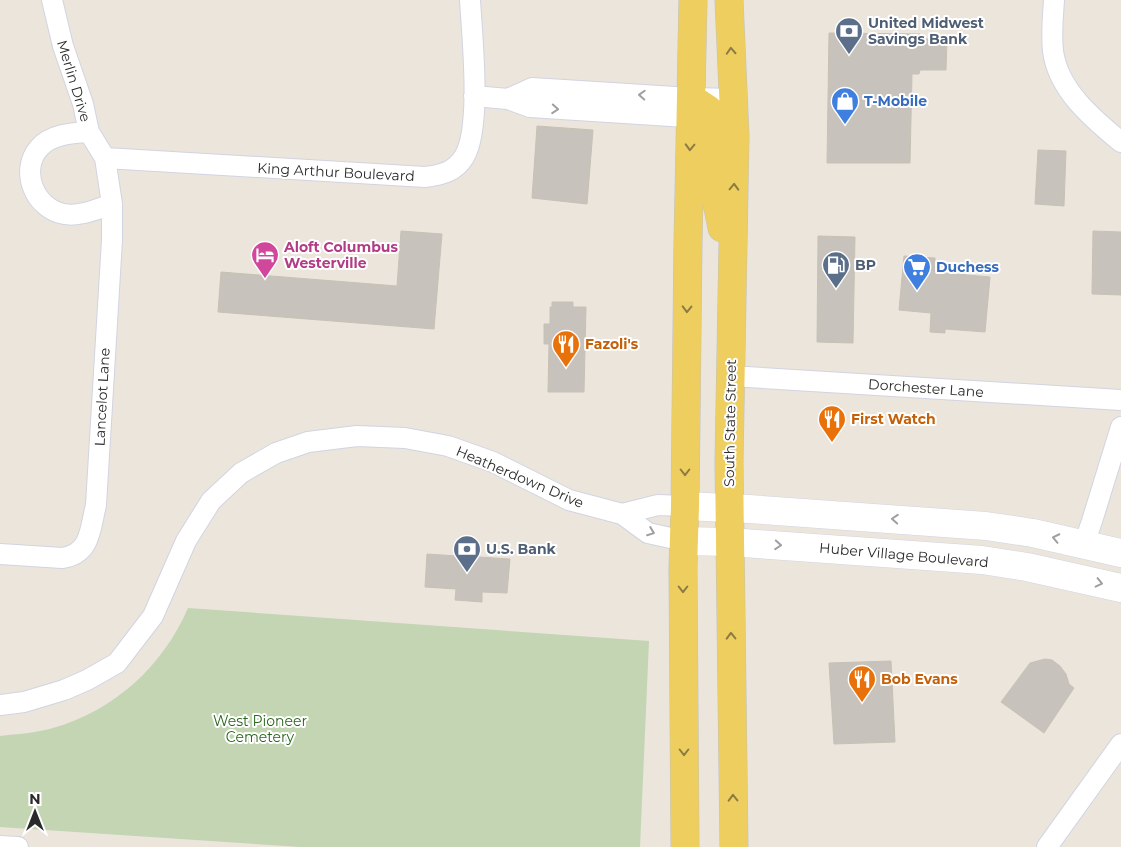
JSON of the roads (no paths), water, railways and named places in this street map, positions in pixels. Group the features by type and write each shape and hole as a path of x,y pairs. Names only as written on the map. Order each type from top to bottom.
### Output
{"main road":[{"name":"South State Street","path":"693,0 713,110 733,265 729,542 734,847"},
{"name":"South State Street","path":"685,847 683,588 688,262 713,110 722,5"}],"street":[{"name":"Merlin Drive","path":"52,0 63,46 83,104 89,132 105,158"},
{"name":"King Arthur Boulevard","path":"105,158 425,177 440,176 451,171 464,158 470,144 474,96 470,0"},
{"path":"1054,0 1052,23 1054,52 1058,69 1073,95 1094,120 1121,142"},
{"path":"474,96 508,99 532,88 713,110"},
{"path":"89,132 69,134 50,140 39,148 32,160 30,173 33,189 39,199 51,209 63,214 79,215 112,204"},
{"name":"Lancelot Lane","path":"0,554 72,557 81,552 87,544 96,505 112,240 112,204 105,158"},
{"name":"Dorchester Lane","path":"730,376 1121,400"},
{"path":"1084,544 1121,427"},
{"name":"Heatherdown Drive","path":"0,704 24,702 64,690 87,680 117,663 152,616 186,541 211,501 241,473 276,453 308,442 357,436 405,438 448,446 493,462 569,500 622,514 648,533 684,541"},
{"name":"Heatherdown Drive","path":"622,514 658,505 685,506"},
{"path":"685,506 986,526 1084,544 1121,553"},
{"name":"Huber Village Boulevard","path":"684,541 729,542 982,560 1027,567 1121,588"},
{"path":"1047,847 1121,744"},
{"path":"0,846 18,847"}],"place":[{"name":"United Midwest Savings Bank","path":"849,55"},
{"name":"T-Mobile","path":"845,125"},
{"name":"Aloft Columbus Westerville","path":"265,279"},
{"name":"BP","path":"836,289"},
{"name":"Duchess","path":"917,291"},
{"name":"Fazoli's","path":"566,368"},
{"name":"First Watch","path":"832,443"},
{"name":"U.S. Bank","path":"467,573"},
{"name":"Bob Evans","path":"862,703"}],"park label":[{"name":"West Pioneer Cemetery","path":"260,730"}]}
